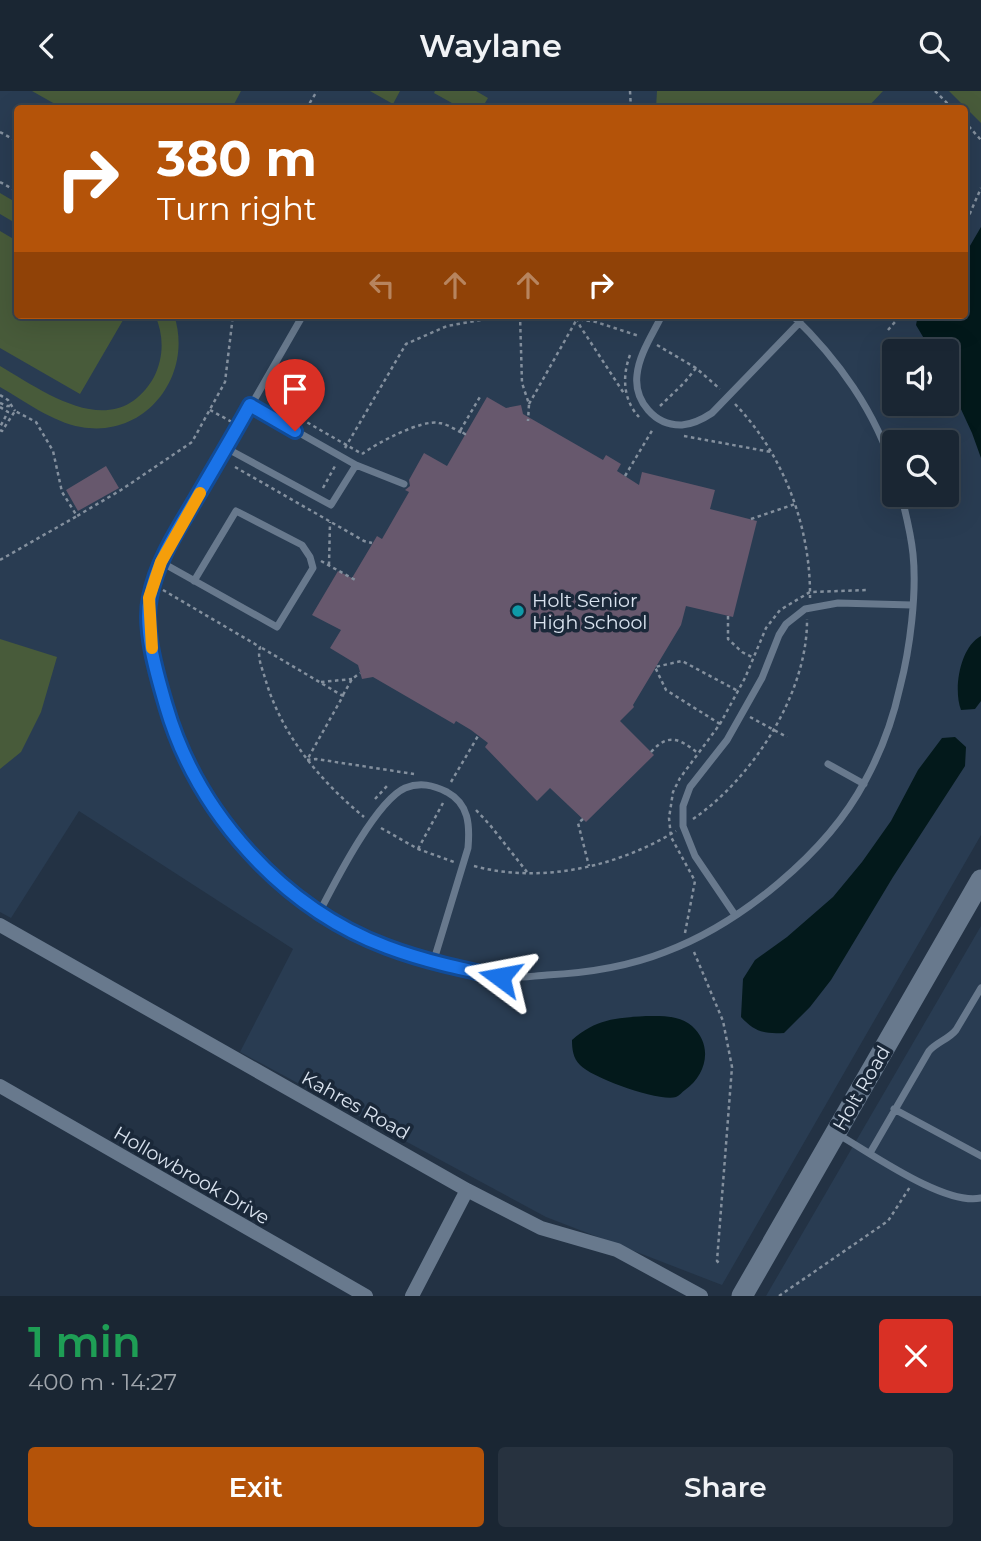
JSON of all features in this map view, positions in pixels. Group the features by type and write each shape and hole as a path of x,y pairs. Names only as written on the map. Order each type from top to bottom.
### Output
{"main road":[{"name":"Holt Road","path":"741,1296 981,880"}],"street":[{"name":"Kahres Road","path":"0,925 467,1190 541,1228 617,1250 701,1296"},
{"name":"Hollowbrook Drive","path":"0,1086 366,1296"},
{"path":"412,1296 467,1190"}],"lane":[{"path":"301,319 161,562 149,598 156,675 180,748 205,793 247,850 285,888 349,929 385,947 433,963 500,977 571,974 610,968 698,939 770,890 805,859 839,820 864,784 896,706 909,654 912,605 913,555 903,507"},
{"path":"660,319 640,361 636,377 638,394 653,416 681,425 699,421 712,413 800,322"},
{"path":"797,319 830,355 863,403 882,442"},
{"path":"250,405 340,457 404,484"},
{"path":"226,448 331,505 356,465"},
{"path":"161,562 194,581 277,627 313,568 302,545 236,511 194,581"},
{"path":"735,915 695,856 683,826 683,806 690,787 727,740 762,678 786,624 808,608 838,603 912,605"},
{"path":"828,764 864,784"},
{"path":"320,911 337,876 389,800 404,789 418,785 435,786 454,796 466,810 470,829 468,848 433,963"},
{"path":"870,1153 929,1051 956,1030 981,988"},
{"path":"894,1109 981,1156"},
{"path":"836,1133 941,1193 960,1199 981,1198"}],"path":[{"path":"935,91 949,105"},
{"path":"968,125 981,140"},
{"path":"968,218 981,188"},
{"path":"0,560 121,491 192,442 225,382 233,319"},
{"path":"310,510 405,344 447,326 486,319"},
{"path":"520,319 522,383 529,404 528,421"},
{"path":"529,404 576,319"},
{"path":"577,319 635,413 658,432"},
{"path":"260,647 258,656 272,700 307,760 328,786 372,823 418,849 463,864 527,872 564,870 589,866 636,852 704,812 736,781 773,730 789,698 808,628 810,586 795,504 771,452 742,411 696,368 650,340 580,319"},
{"path":"888,330 898,319"},
{"path":"636,341 638,336"},
{"path":"626,396 625,369 632,349"},
{"path":"0,395 8,400 15,411 36,422 53,451 62,492 77,516"},
{"path":"362,454 376,444 415,427 438,422 465,434 460,431 481,395"},
{"path":"0,405 12,406"},
{"path":"0,405 8,412 0,428 2,431 15,411"},
{"path":"277,405 368,459"},
{"path":"210,410 238,426"},
{"path":"679,436 694,435"},
{"path":"684,436 771,452"},
{"path":"235,467 364,541 372,543"},
{"path":"751,519 795,504"},
{"path":"329,565 330,522"},
{"path":"321,561 357,582"},
{"path":"154,585 343,696"},
{"path":"728,616 728,639 742,652 754,658"},
{"path":"720,724 666,690 655,667 682,661 738,691"},
{"path":"307,760 352,679 360,673"},
{"path":"321,683 352,679"},
{"path":"743,712 786,737"},
{"path":"447,779 453,783 478,736"},
{"path":"651,752 664,741 673,739 684,742 699,754"},
{"path":"307,760 328,760 415,774 403,777"},
{"path":"372,803 394,781"},
{"path":"418,849 443,802"},
{"path":"478,822 474,808 527,872"},
{"path":"363,816 367,811"},
{"path":"583,818 578,823 589,866"},
{"path":"472,866 474,855"},
{"path":"779,1296 888,1220 915,1178"}],"shaded area":[{"path":"0,91 981,91 981,835 722,1285 546,1217 240,1052 293,949 79,811 11,918 0,912"},
{"path":"981,227 981,458 959,405 959,339 924,339 916,325 917,319 968,319 968,249"},
{"path":"981,636 981,701 975,709 961,710 958,691 960,669 968,649"},
{"path":"955,737 966,747 965,766 893,877 831,980 810,1007 784,1033 755,1029 741,1017 743,979 755,960 787,937 833,897 891,821 918,770 942,738"},
{"path":"981,926 981,1296 766,1296"},
{"path":"670,1017 687,1022 703,1042 705,1060 702,1068 692,1084 676,1097 641,1093 611,1082 587,1070 574,1056 572,1040 589,1028 615,1019"}],"green space":[{"path":"32,91 241,91 234,105 57,105"},
{"path":"370,91 400,91 393,104"},
{"path":"476,91 488,98 484,105 456,105 434,93"},
{"path":"657,91 883,91 870,105 656,105"},
{"path":"949,91 981,91 981,123 968,110 968,105 963,105"},
{"path":"0,193 14,201 14,222 0,214"},
{"path":"0,231 14,239 14,319 124,319 80,394 0,348"},
{"path":"156,319 175,319 178,338 177,359 171,380 159,398 144,413 126,423 104,428 70,424 49,416 0,387 0,366 58,399 79,407 100,410 120,408 138,397 154,377 160,362 160,330"},
{"path":"0,639 57,657 41,712 21,752 0,769"}],"building":[{"name":"Holt Senior High School","path":"487,397 506,408 521,405 523,414 603,460 606,455 621,464 617,471 639,485 642,472 715,490 710,509 757,521 733,617 686,606 681,625 634,707 620,721 654,755 586,822 550,788 537,801 485,747 488,743 471,730 456,721 454,724 373,677 362,679 358,665 330,648 341,630 312,615 338,571 352,578 377,536 382,539 409,492 405,490 410,486 409,480 424,453 447,466"},
{"path":"106,466 119,488 78,511 66,490"}],"slow traffic":[{"path":"152,648 149,598 161,562 200,493"}],"place":[{"name":"Holt Senior High School","path":"518,611"}],"route":[{"path":"295,431 250,405 161,562 149,598 150,628 156,675 172,728 198,782 220,814 247,850 285,888 349,929 385,947 433,963 500,977"}]}
